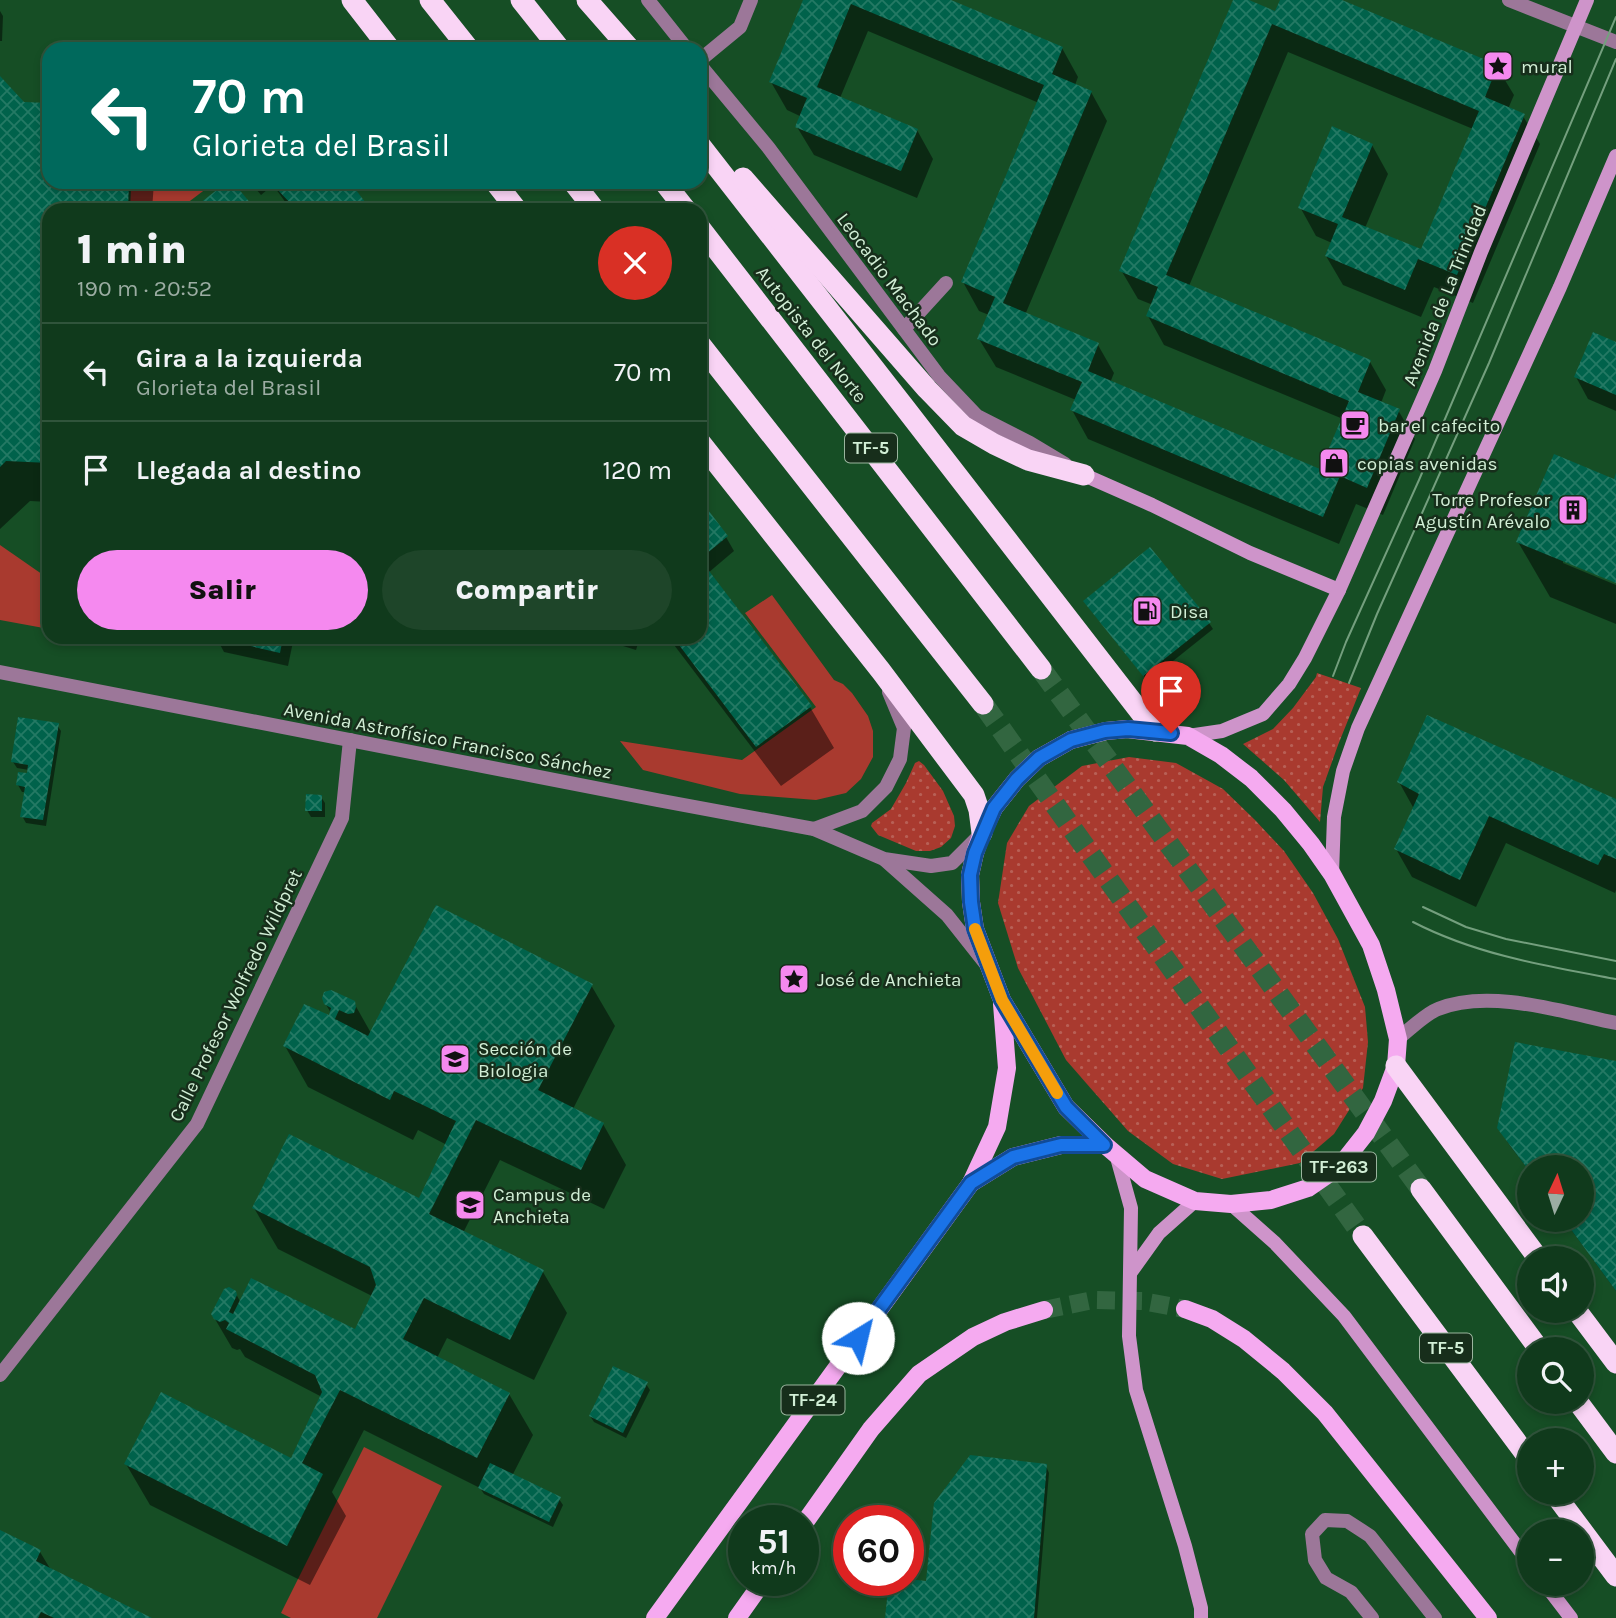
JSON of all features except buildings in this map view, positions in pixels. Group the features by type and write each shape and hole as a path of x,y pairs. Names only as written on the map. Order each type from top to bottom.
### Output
{"highway":[{"path":"352,0 385,42"},
{"path":"430,0 463,42"},
{"path":"521,0 554,42"},
{"path":"587,0 621,42"},
{"path":"707,138 963,426 1028,460 1084,475"},
{"path":"707,154 1155,731"},
{"path":"500,189 512,203"},
{"path":"578,189 590,203"},
{"path":"670,189 680,203"},
{"name":"Autopista del Norte","path":"707,237 1041,669"},
{"path":"707,353 983,704"},
{"path":"707,451 881,671 974,794 982,833"},
{"path":"1396,1066 1529,1246"},
{"path":"1421,1189 1530,1337"},
{"name":"TF-5","path":"1363,1236 1517,1443"},
{"path":"1586,1323 1616,1363"},
{"path":"1587,1414 1616,1453"},
{"path":"1563,1505 1616,1576"}],"main road":[{"name":"Avenida de La Trinidad","path":"1188,736 1222,731 1263,714 1289,684 1305,658 1339,590 1435,371 1481,253 1587,0"},
{"path":"1332,874 1334,817 1343,771 1358,728 1560,287 1616,156"},
{"path":"1084,475 1250,553 1339,590"},
{"name":"TF-263","path":"1128,729 1188,736 1221,755 1251,778 1283,810 1332,874 1370,945 1386,990 1398,1039 1396,1066 1383,1101 1366,1133 1340,1166 1308,1188 1271,1200 1231,1204 1195,1201 1145,1179 1110,1149 1066,1107 1002,1000 975,929 970,875 982,833 994,808 1017,779 1039,758 1071,740 1105,731 1128,729"},
{"name":"TF-24","path":"655,1618 971,1183 997,1127 1007,1068 1002,1000"},
{"name":"TF-24","path":"971,1183 1013,1157 1061,1145 1110,1149"},
{"name":"TF-263","path":"1110,1149 1131,1208 1129,1336 1136,1390 1185,1546 1201,1608 1201,1618"},
{"path":"1131,1272 1159,1233 1195,1201"},
{"path":"1231,1204 1275,1243 1344,1316 1517,1547"},
{"path":"1185,1309 1212,1319 1244,1339 1283,1371 1325,1413 1489,1618"},
{"path":"817,1505 871,1429 919,1374 973,1337 1005,1322 1044,1310"},
{"path":"737,1618 753,1596"},
{"path":"1555,1596 1572,1618"}],"street":[{"path":"648,0 681,42"},
{"path":"707,54 740,27 751,0"},
{"path":"1509,0 1616,42"},
{"name":"Leocadio Machado","path":"707,73 768,147 939,376 977,416 1084,475"},
{"path":"904,329 946,283"},
{"path":"814,829 862,811 886,787 900,759 904,728 881,671"},
{"name":"Avenida Astrofísico Francisco Sánchez","path":"0,673 814,829 884,859 932,866 952,863 982,833"},
{"name":"Calle Profesor Wolfredo Wildpret","path":"0,1375 197,1124 342,818 350,740"},
{"name":"Avenida Astrofísico Francisco Sánchez","path":"884,859 947,915 990,971"},
{"path":"1398,1039 1436,1009 1471,1001 1516,1002 1616,1023"},
{"path":"1372,1618 1351,1592 1326,1578 1315,1560 1312,1534 1325,1520 1347,1521 1370,1536 1435,1618"}],"shaded area":[{"path":"131,189 206,189 187,203 130,203"},
{"path":"0,545 42,574 42,628 0,620"},
{"path":"772,595 834,680 852,693 868,716 873,731 873,757 861,779 846,793 816,800 740,794 643,770 620,741 742,760 816,707 745,613"},
{"path":"1317,673 1361,688 1323,787 1320,822 1284,780 1243,744 1273,729 1293,708"},
{"path":"1129,757 1176,763 1223,789 1284,851 1313,893 1338,939 1365,1007 1368,1042 1363,1088 1334,1134 1300,1163 1222,1179 1173,1164 1128,1131 1066,1060 1018,968 998,903 1007,843 1029,806 1082,766"},
{"path":"919,761 943,791 954,816 955,826 951,838 941,847 930,851 916,851 878,835 871,826 891,809 915,763"},
{"path":"364,1447 442,1486 377,1618 291,1618 281,1613"}],"tunnel":[{"path":"1041,669 1421,1189"},
{"path":"983,704 1363,1236"},
{"path":"1044,1310 1093,1300 1142,1301 1185,1309"}],"tram line":[{"path":"1333,676 1616,17"},
{"path":"1349,683 1489,363 1616,59"},
{"path":"1423,907 1466,927 1506,939 1616,961"},
{"path":"1413,922 1487,951 1616,979"}],"slow traffic":[{"path":"975,929 1002,1000 1057,1093"}],"place":[{"name":"mural","path":"1498,66"},
{"name":"bar el cafecito","path":"1355,425"},
{"name":"copias avenidas","path":"1334,463"},
{"name":"Torre Profesor Agustín Arévalo","path":"1573,510"},
{"name":"Disa","path":"1147,611"},
{"name":"José de Anchieta","path":"794,979"},
{"name":"Sección de Biologia","path":"455,1059"},
{"name":"Campus de Anchieta","path":"470,1205"}],"route":[{"path":"858,1338 971,1183 1013,1157 1061,1145 1104,1145 1066,1107 1002,1000 975,929 970,875 982,833 994,808 1017,779 1039,758 1071,740 1105,731 1128,729 1171,733"}]}
